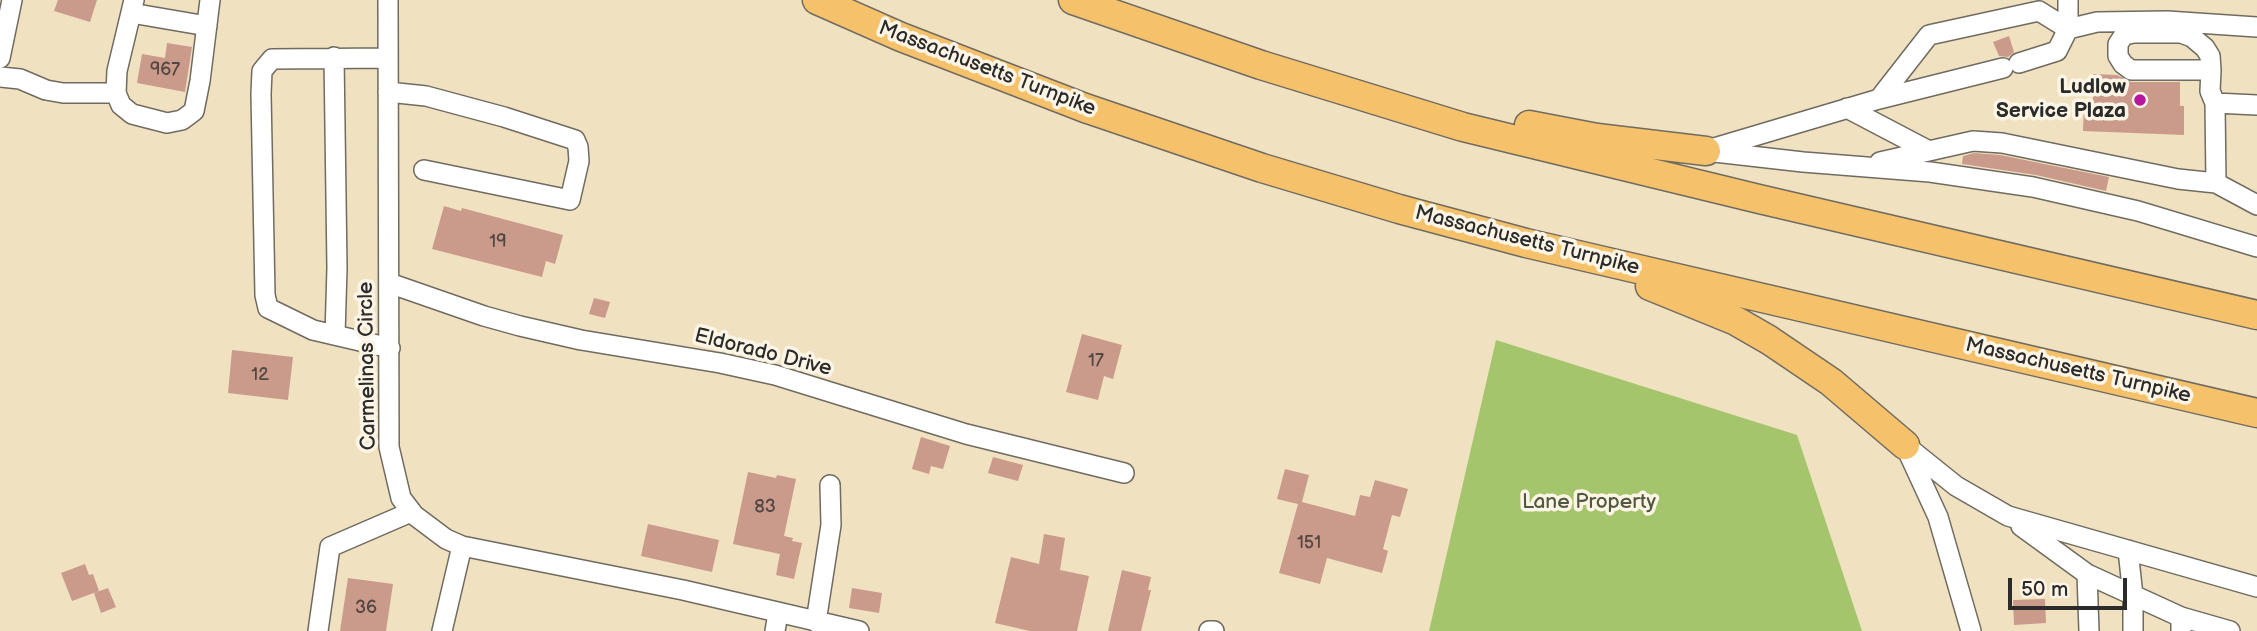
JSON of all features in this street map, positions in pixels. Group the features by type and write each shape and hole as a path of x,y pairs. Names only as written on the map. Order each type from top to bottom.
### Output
{"highway":[{"path":"1073,0 1293,75 1489,133 1759,200 2257,315"},
{"name":"Massachusetts Turnpike","path":"830,6 1015,82 1199,147 1399,209 1546,248 2257,413"},
{"path":"1293,75 1597,138 1706,150"},
{"path":"1546,248 1700,306 1747,328 1831,382 1905,445"}],"street":[{"path":"0,58 12,0"},
{"path":"207,26 132,6 117,71 116,93 121,105 132,114 167,123 181,120 194,111 207,26 209,0"},
{"name":"Carmelinas Circle","path":"388,0 389,447 401,498 411,512 429,528 462,545 684,590 777,622 816,622 859,631"},
{"path":"1706,150 1847,108 2011,66 2057,51 2068,29 2068,0"},
{"path":"1879,99 1929,34 2039,11 2068,29 2097,22 2167,21 2257,27"},
{"path":"334,57 337,268 335,335"},
{"path":"387,58 272,59 262,71 261,94 265,295 268,308 297,324 390,348"},
{"path":"2211,71 2210,91 2215,103 2216,183"},
{"path":"0,77 20,79 47,90 63,93 116,93"},
{"path":"387,93 426,96 504,117 575,140 578,147 579,161 570,200 424,170"},
{"path":"2215,103 2257,105"},
{"path":"1847,108 1929,150"},
{"path":"1864,166 1972,141 2002,143 2178,179 2216,183 2257,205"},
{"path":"1706,150 1803,162 1978,177 2138,211 2257,247"},
{"name":"Eldorado Drive","path":"389,283 520,326 775,375 966,434 1124,473"},
{"path":"1905,445 1956,486 2008,516 2087,574 2133,596 2181,624 2230,631"},
{"path":"1905,445 1938,517 1971,631"},
{"path":"816,622 831,525 830,485"},
{"path":"318,631 330,547 411,512"},
{"path":"2008,516 2257,587"},
{"path":"442,631 462,545"},
{"path":"2129,550 2133,631"},
{"path":"2087,574 2089,631"}],"green space":[{"name":"Lane Property","path":"1496,340 1797,435 1862,631 1429,631"}],"building":[{"path":"58,0 97,0 90,22 54,11"},
{"path":"2009,36 2014,52 2008,57 1999,56 1993,42"},
{"path":"167,43 192,47 185,92 137,83 142,54 165,58"},
{"name":"Ludlow Service Plaza","path":"2093,74 2117,75 2131,82 2180,82 2180,106 2184,106 2184,135 2083,131 2084,106 2093,106"},
{"path":"1974,153 2000,155 2109,177 2106,191 2036,175 1962,164 1963,156"},
{"path":"444,206 461,211 462,208 563,235 555,264 546,261 542,277 432,249"},
{"path":"594,298 610,302 605,318 589,314"},
{"path":"1082,334 1122,345 1113,379 1104,376 1098,400 1066,392"},
{"path":"232,350 293,357 288,400 228,393"},
{"path":"921,437 950,446 943,469 931,466 929,474 912,469"},
{"path":"993,457 1023,465 1018,481 988,473"},
{"path":"1285,469 1309,475 1302,502 1355,516 1360,495 1370,497 1375,480 1408,489 1400,517 1392,515 1383,549 1388,551 1382,573 1327,558 1320,584 1279,573 1298,504 1277,499"},
{"path":"748,472 796,479 784,536 802,543 794,579 776,575 780,554 733,544"},
{"path":"648,524 719,540 712,572 641,556"},
{"path":"1044,534 1065,538 1060,570 1089,576 1077,631 1030,631 995,623 1011,557 1039,564"},
{"path":"85,564 89,575 93,574 99,591 72,601 61,573"},
{"path":"1122,570 1151,577 1148,590 1151,590 1141,631 1108,631"},
{"path":"348,578 393,584 386,631 340,631"},
{"path":"108,588 116,607 101,613 94,593"},
{"path":"852,588 882,593 879,613 849,608"},
{"path":"2045,599 2046,623 2014,625 2013,600"}],"place":[{"name":"Ludlow Service Plaza","path":"2140,100"}]}
